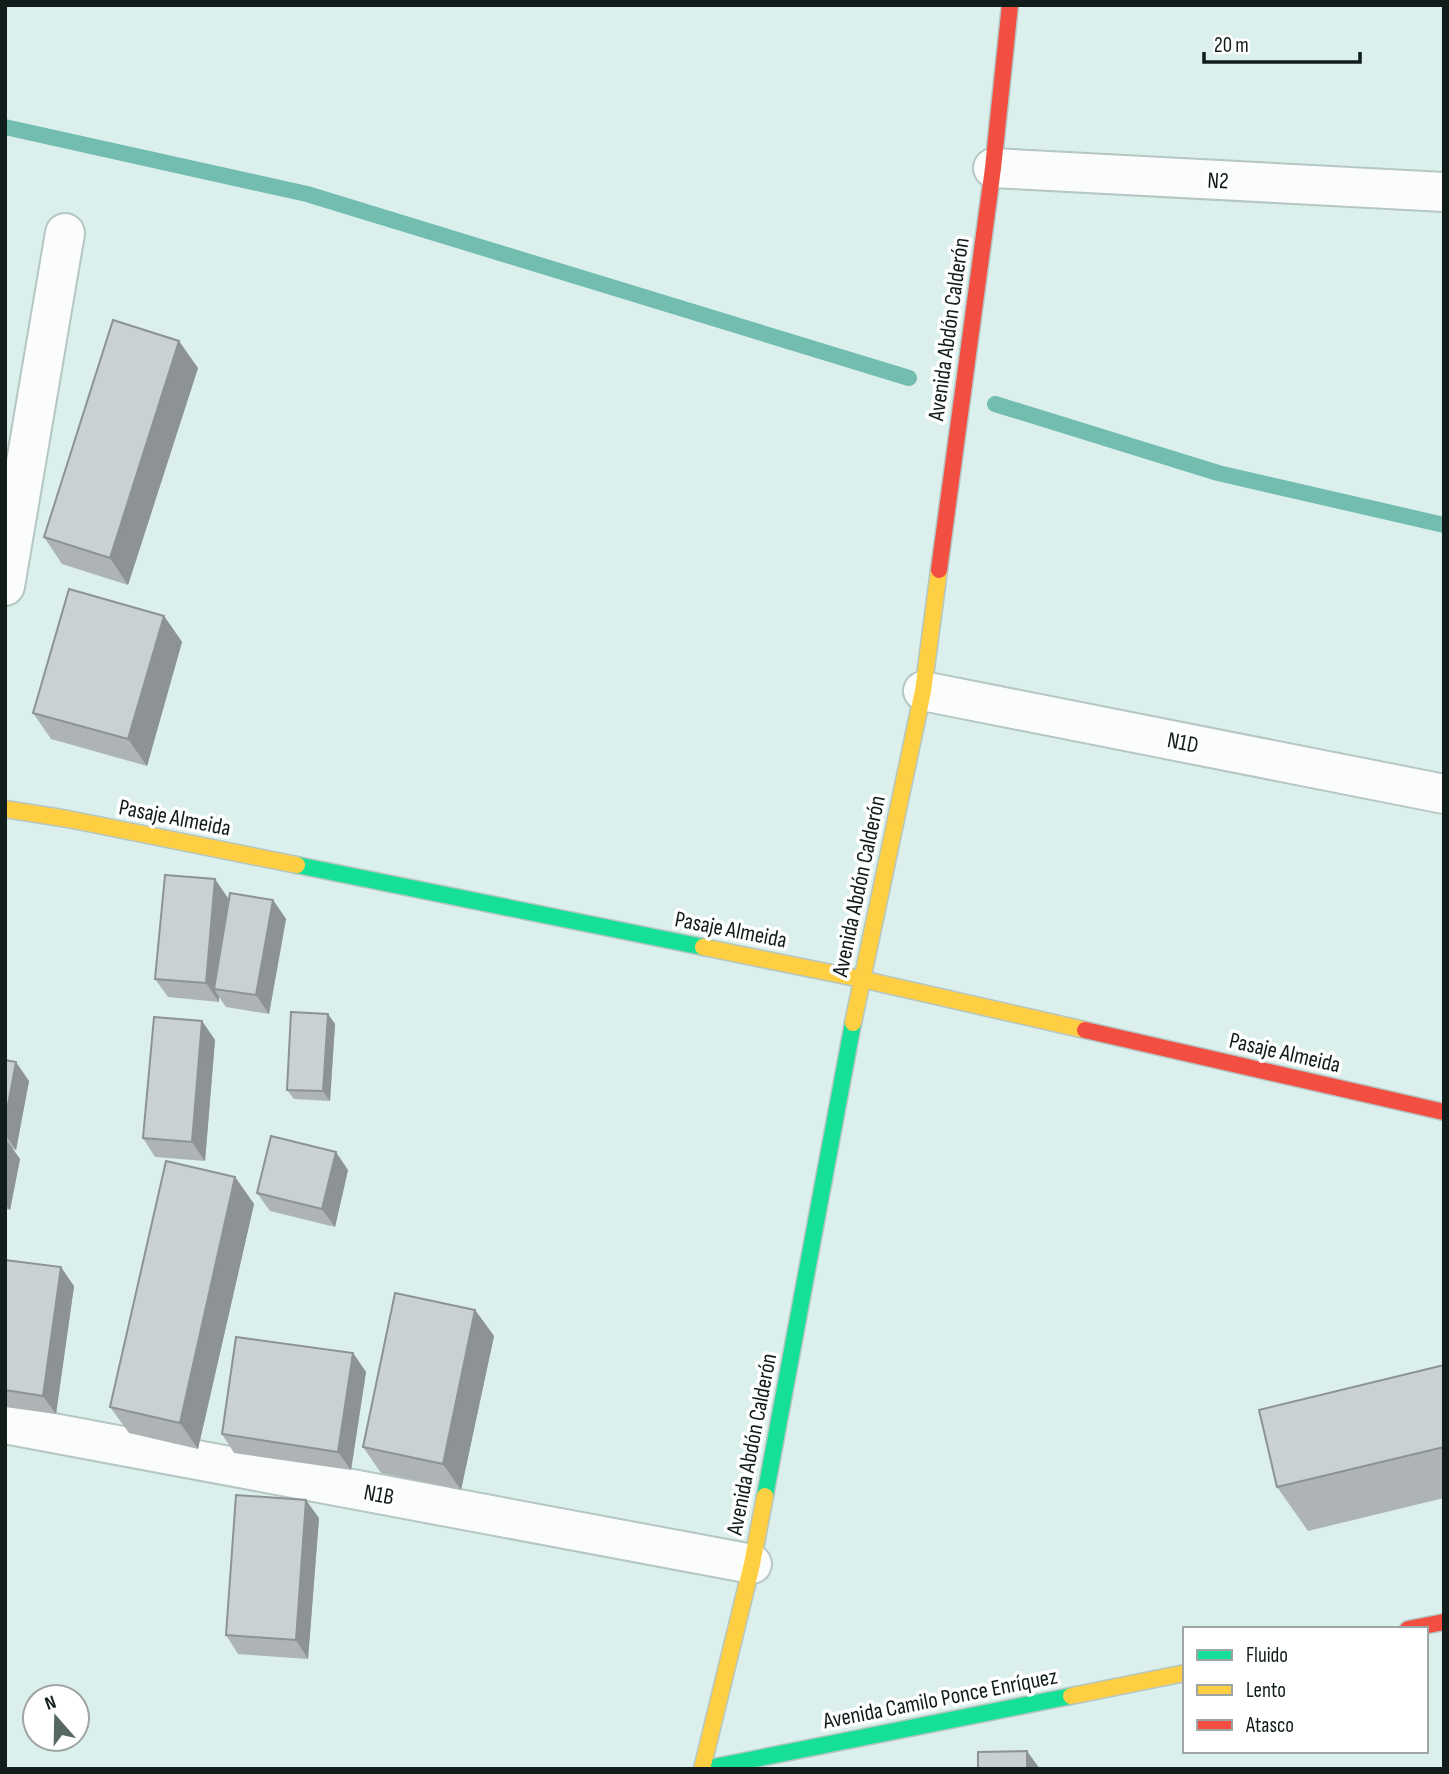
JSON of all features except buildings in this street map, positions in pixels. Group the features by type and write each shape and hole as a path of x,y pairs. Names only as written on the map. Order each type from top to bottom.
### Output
{"street":[{"name":"Avenida Abdón Calderón","path":"703,1769 752,1564 861,979 923,691 993,168 1010,5"},
{"name":"N2","path":"993,168 1444,192"},
{"path":"5,586 65,233"},
{"name":"N1D","path":"923,691 1444,794"},
{"name":"Pasaje Almeida","path":"5,809 68,819 861,979 1444,1112"},
{"name":"N1B","path":"5,1424 752,1564"},
{"path":"1418,1627 1444,1622"},
{"name":"Avenida Camilo Ponce Enríquez","path":"703,1769 1183,1673"}],"waterway":[{"path":"5,127 307,194 909,378"},
{"path":"995,404 1218,473 1444,525"}],"traffic: fast":[{"path":"297,865 703,947"},
{"path":"765,1496 853,1023"},
{"path":"704,1769 1071,1696"}],"traffic: slow":[{"path":"853,1023 923,691 939,570"},
{"path":"5,809 297,865"},
{"path":"703,947 861,979 1085,1030"},
{"path":"702,1769 752,1564 765,1496"},
{"path":"1071,1696 1183,1673"}],"traffic: jam":[{"path":"939,570 993,168 1010,5"},
{"path":"1085,1030 1444,1112"},
{"path":"1418,1627 1444,1622"}]}
